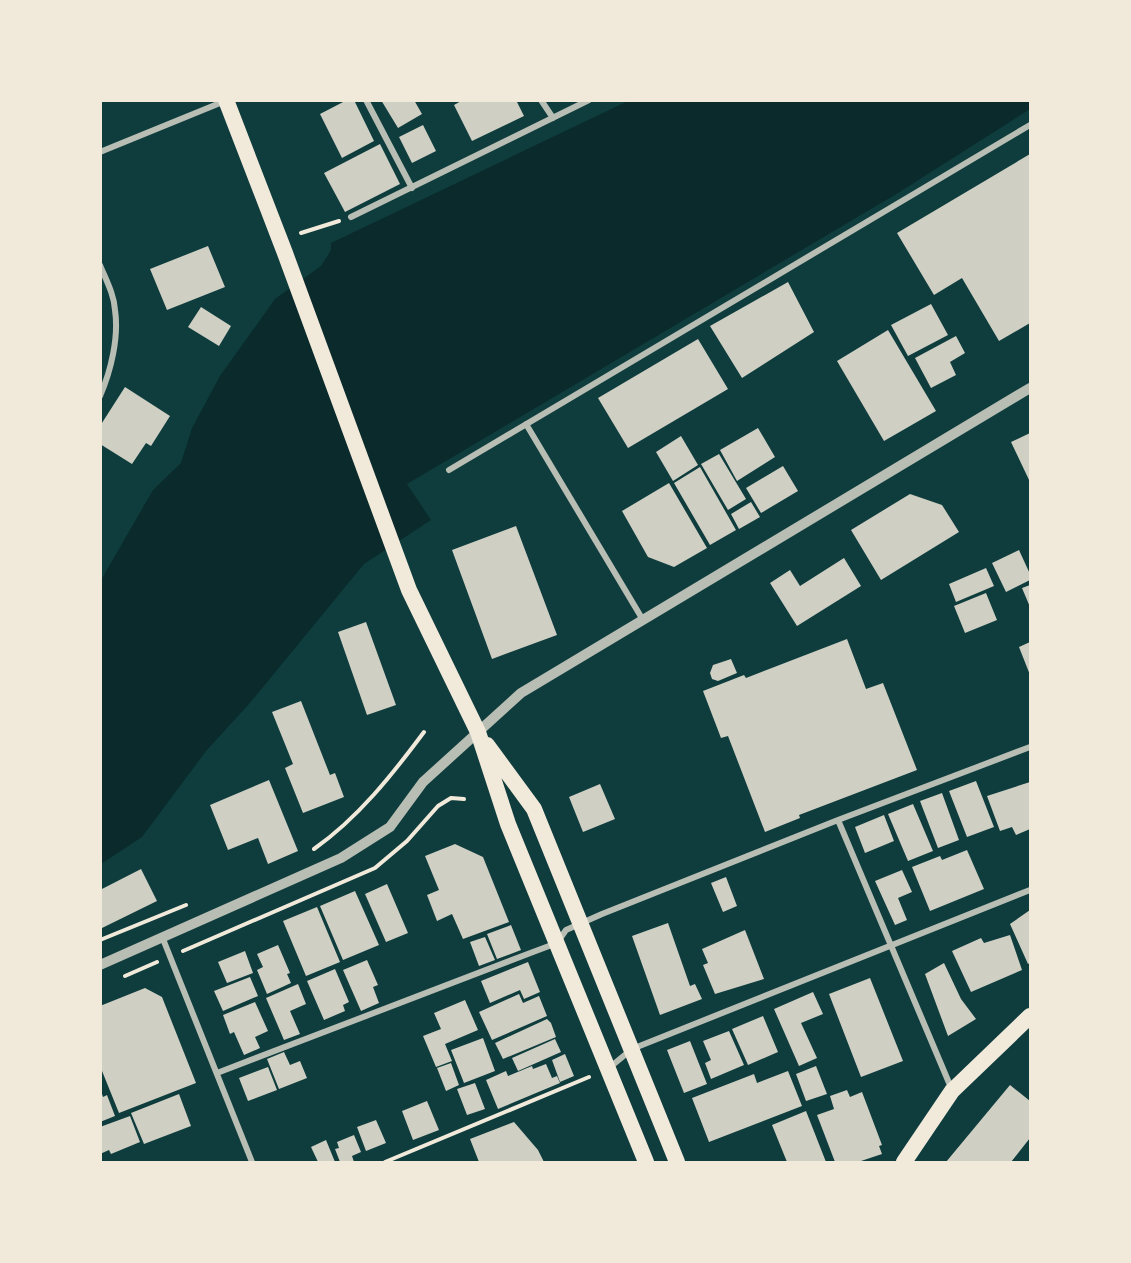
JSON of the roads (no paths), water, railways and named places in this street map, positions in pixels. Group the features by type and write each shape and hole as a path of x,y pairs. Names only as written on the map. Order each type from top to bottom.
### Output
{"highway":[{"path":"226,101 285,253 409,590 478,732 508,824 646,1162"},
{"path":"478,732 534,809 677,1162"},
{"path":"904,1162 952,1091 1030,1016"}],"street":[{"path":"366,100 412,188"},
{"path":"541,100 553,118"},
{"path":"351,217 589,100"},
{"path":"100,152 226,101"},
{"path":"449,470 1030,125"},
{"path":"100,266 112,295 116,324 112,357 100,396"},
{"path":"100,965 163,939 341,858 390,827 423,782 521,693 1030,388"},
{"path":"526,424 642,620"},
{"path":"218,1073 557,943 566,930 580,923 838,820 1030,747"},
{"path":"838,820 952,1091"},
{"path":"608,1069 632,1049 1030,890"},
{"path":"163,939 218,1073 250,1162"}],"water":[{"path":"628,101 1030,101 1030,109 898,193 407,484 431,520 364,564 249,704 206,751 142,837 101,864 101,580 153,490 181,463 192,428 220,376 275,299 321,266 331,250 331,243"}]}
